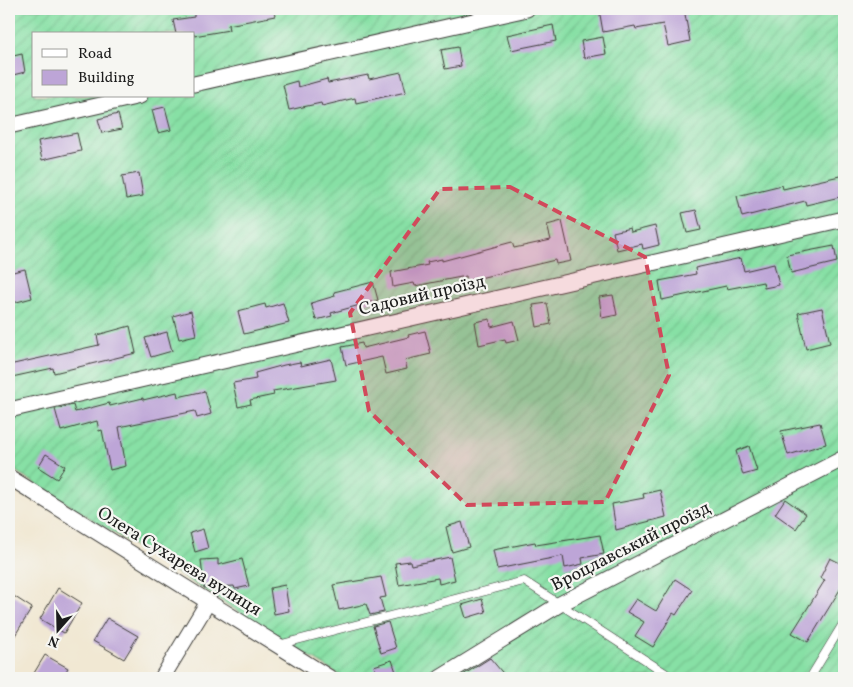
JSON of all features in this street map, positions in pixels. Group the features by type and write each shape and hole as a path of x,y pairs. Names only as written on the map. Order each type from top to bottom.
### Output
{"street":[{"path":"195,84 527,9"},
{"path":"9,126 131,98"},
{"name":"Садовий проїзд","path":"9,410 844,219"},
{"name":"Вроцлавський проїзд","path":"440,678 560,604 844,458"},
{"name":"Олега Сухарєва вулиця","path":"9,477 330,678"},
{"path":"162,678 208,602"}],"lane":[{"path":"276,645 524,581 673,678"},
{"path":"810,678 844,622"}],"highlighted area":[{"path":"510,187 645,257 669,375 605,502 467,505 369,411 350,313 440,189"}],"green space":[{"path":"9,9 844,9 844,678 344,678 9,467"}],"building":[{"path":"194,9 274,9 275,16 228,25 229,30 195,36 195,32 176,32 173,20 194,17"},
{"path":"599,9 684,9 690,41 668,46 663,24 636,29 635,26 603,32"},
{"path":"553,25 556,41 511,50 507,35"},
{"path":"603,37 606,54 584,58 581,41"},
{"path":"458,47 461,66 445,69 441,50"},
{"path":"22,54 25,72 9,76 9,57"},
{"path":"401,72 406,92 356,103 355,98 322,106 321,103 289,110 283,85 297,81 298,87 327,79 328,83 368,75 369,79"},
{"path":"165,107 171,130 158,133 152,110"},
{"path":"118,114 122,129 102,133 98,119"},
{"path":"77,133 81,151 42,160 38,141"},
{"path":"139,173 143,196 126,199 122,176"},
{"path":"844,175 844,196 806,205 805,201 742,217 737,196 782,185 783,189"},
{"path":"696,210 701,230 687,233 682,213"},
{"path":"562,221 571,261 556,264 555,260 467,281 466,276 415,286 414,283 393,287 391,272 428,265 427,262 442,259 442,261 512,242 514,248 551,240 547,225"},
{"path":"655,226 659,245 643,249 642,244 617,250 613,232 630,228 631,232"},
{"path":"834,246 837,262 791,273 787,255"},
{"path":"741,258 744,271 774,264 779,285 764,288 763,282 727,289 726,286 662,300 659,281 696,274 695,268"},
{"path":"25,269 32,298 9,304 9,273"},
{"path":"373,282 378,300 331,313 332,316 316,320 311,303 335,296 334,292"},
{"path":"613,295 617,315 602,318 599,297"},
{"path":"283,303 289,323 244,334 238,311 265,304 266,308"},
{"path":"547,303 551,324 537,327 533,305"},
{"path":"822,308 830,343 806,349 798,313"},
{"path":"191,311 196,335 179,339 173,316"},
{"path":"490,319 491,327 514,321 519,340 506,343 505,339 479,345 475,322"},
{"path":"130,326 136,353 54,373 53,368 12,377 9,365 99,345 97,335"},
{"path":"425,331 431,354 405,360 407,369 386,374 382,357 346,365 342,347 362,343 363,348 409,337 408,335"},
{"path":"167,332 172,351 151,357 145,338"},
{"path":"331,359 336,380 273,391 274,395 250,400 251,404 238,407 233,383 256,379 255,373 284,365 300,362 301,366"},
{"path":"205,391 211,414 197,418 195,411 119,427 126,466 110,470 102,430 99,431 97,421 61,431 55,409 73,405 75,412 109,403 110,406 177,392 178,397"},
{"path":"820,423 826,444 788,455 781,431"},
{"path":"749,446 757,471 743,475 736,451"},
{"path":"46,454 65,466 57,479 38,467"},
{"path":"660,490 666,517 616,530 612,504 644,498 643,494"},
{"path":"785,499 806,514 796,529 775,514"},
{"path":"462,522 469,547 452,552 446,527"},
{"path":"203,529 208,548 195,552 190,533"},
{"path":"600,535 604,554 582,558 583,564 565,568 563,556 497,569 493,550 535,542 536,545"},
{"path":"450,557 455,580 439,584 438,578 399,585 395,563 410,561 411,565"},
{"path":"830,558 844,565 844,583 808,642 792,633 825,580 820,578"},
{"path":"218,559 218,565 242,559 249,586 235,589 234,586 204,588 201,560"},
{"path":"381,577 386,597 380,598 384,612 370,615 366,604 339,610 333,585"},
{"path":"675,579 692,590 676,615 673,613 653,647 635,636 644,622 627,612 636,599 656,611"},
{"path":"285,585 289,611 274,614 270,588"},
{"path":"58,588 82,603 64,633 40,619"},
{"path":"9,593 32,608 9,645"},
{"path":"482,599 486,612 466,618 462,605"},
{"path":"107,618 138,636 124,659 93,641"},
{"path":"388,622 396,648 381,653 373,626"},
{"path":"45,655 68,668 62,678 31,678"},
{"path":"490,658 507,678 459,678 463,675"},
{"path":"392,660 398,678 378,678 374,666"}]}
